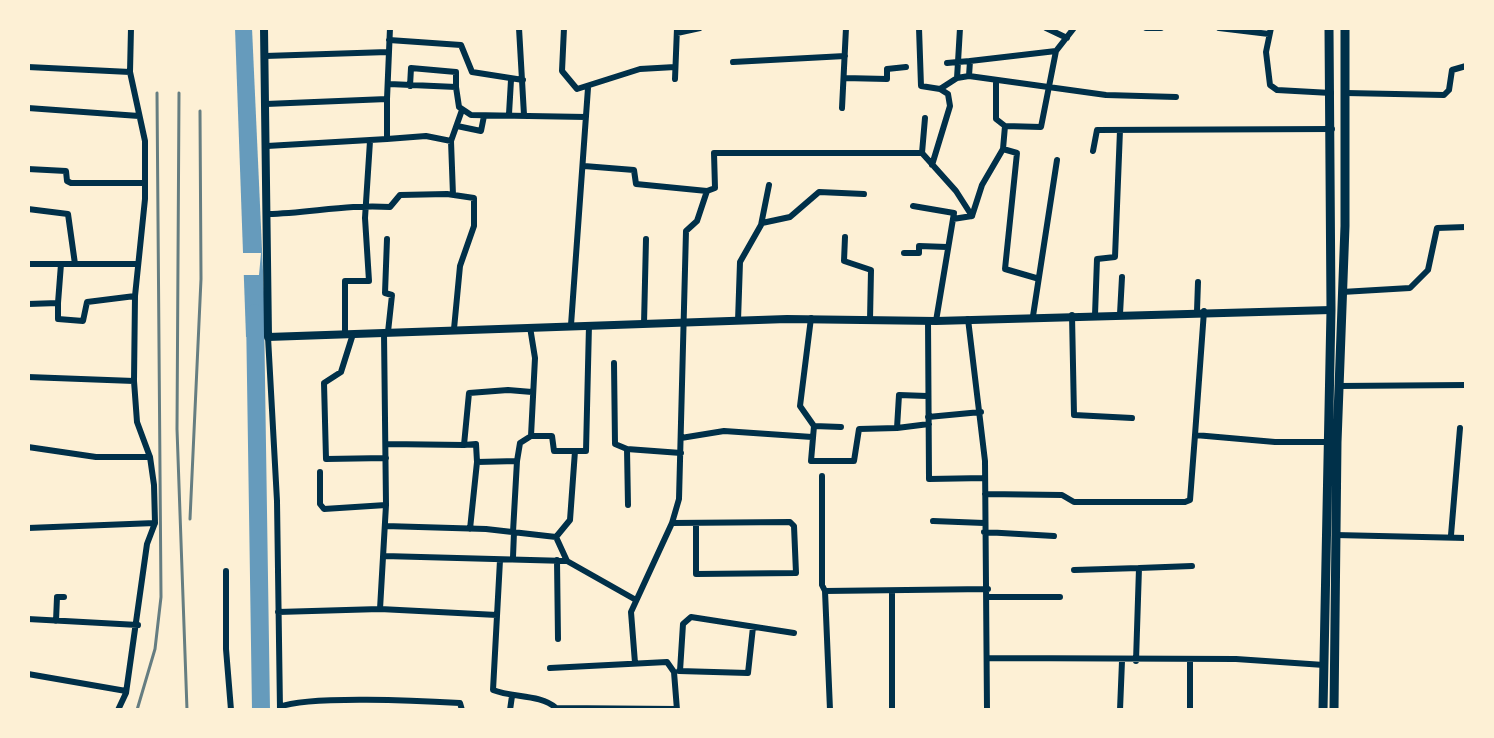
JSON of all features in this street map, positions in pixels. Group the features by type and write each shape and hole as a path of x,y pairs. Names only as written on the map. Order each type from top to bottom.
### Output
{"main road":[{"path":"1329,28 1332,93 1330,292 1336,310 1339,386 1324,665 1329,706"},
{"path":"1329,706 1331,535 1328,442 1336,310 1342,292 1345,28"},
{"path":"1332,93 1346,93"},
{"path":"1330,292 1342,292"}],"street":[{"path":"118,710 126,691 138,625 147,544 155,523 150,457 137,422 134,381 135,296 145,183 145,141 130,72 131,28"},
{"path":"264,28 268,337 277,501 280,708 304,702 382,701 457,703 462,710"},
{"path":"387,139 390,28"},
{"path":"519,28 524,115"},
{"path":"564,28 562,71 574,88 588,88 640,69 675,67"},
{"path":"675,79 677,31 700,28"},
{"path":"842,108 846,28"},
{"path":"919,28 919,83 948,94 950,106 932,165"},
{"path":"957,78 960,28"},
{"path":"1046,28 1067,38"},
{"path":"996,80 995,117 1005,126 1043,125 1056,51 1074,28"},
{"path":"1146,28 1161,28"},
{"path":"1219,28 1270,31 1266,52 1270,85 1277,90 1332,93"},
{"path":"389,40 461,45 472,72 523,80"},
{"path":"947,63 1056,51"},
{"path":"265,56 388,52"},
{"path":"733,62 845,56"},
{"path":"969,76 970,61"},
{"path":"1346,93 1444,95 1449,90 1452,70 1466,66"},
{"path":"28,67 130,72"},
{"path":"844,78 887,79 887,69 906,67"},
{"path":"410,86 411,68 455,71 462,110 451,141 453,195"},
{"path":"940,89 957,78 969,76 1106,95 1176,97"},
{"path":"509,114 511,80"},
{"path":"389,84 456,87"},
{"path":"571,325 588,88"},
{"path":"266,104 387,99"},
{"path":"28,108 139,116"},
{"path":"462,110 484,116 586,117"},
{"path":"457,126 481,131 484,116"},
{"path":"925,118 922,153 956,191 972,216"},
{"path":"972,216 982,185 1003,149 1005,126"},
{"path":"1093,151 1095,131 1332,129"},
{"path":"1095,315 1097,259 1115,257 1120,130"},
{"path":"267,146 426,136 451,141"},
{"path":"370,141 367,205 369,281 345,281 349,334 341,372 324,383 326,459 386,458"},
{"path":"1003,149 1017,153 1005,269 1036,278"},
{"path":"584,166 634,170 636,184 707,191 715,188 717,152 922,153"},
{"path":"1033,316 1036,278 1057,160"},
{"path":"28,169 66,171 67,181 71,183 145,183"},
{"path":"738,321 740,262 762,223 769,185"},
{"path":"635,663 631,627 636,600 672,523 679,499 681,324 686,231 697,221 707,191"},
{"path":"762,223 790,217 819,192 864,194"},
{"path":"268,214 308,214 328,207 393,206 394,199 400,195 453,195 475,199 474,226 460,266 454,329"},
{"path":"913,206 954,212 932,320 927,396 929,479 985,478"},
{"path":"28,209 68,214 75,264"},
{"path":"953,219 972,216"},
{"path":"1342,292 1410,288 1428,270 1437,228 1466,227"},
{"path":"845,237 844,261 872,273 870,320"},
{"path":"380,609 386,505 386,333 392,295 385,293 387,239"},
{"path":"644,324 646,239"},
{"path":"904,253 919,253 919,246 947,247"},
{"path":"28,264 138,264"},
{"path":"61,264 58,319 83,321 87,302 135,296"},
{"path":"1120,314 1122,277"},
{"path":"985,494 1062,495 1074,502 1188,501 1195,435 1201,311 1198,282"},
{"path":"28,304 58,303"},
{"path":"268,337 811,318 932,320 1336,310"},
{"path":"1072,315 1074,415 1132,418"},
{"path":"811,318 800,406 814,426 811,461 854,461 859,429 897,428 981,412"},
{"path":"968,319 981,412 985,478 987,710"},
{"path":"513,557 520,443 531,436 552,436 553,451 586,451 589,325"},
{"path":"530,327 535,358 531,436"},
{"path":"614,363 615,444 627,449 681,453"},
{"path":"28,377 134,381"},
{"path":"1339,386 1466,385"},
{"path":"464,445 469,393 532,392"},
{"path":"897,428 899,395 927,396"},
{"path":"814,426 841,427"},
{"path":"1451,535 1460,428"},
{"path":"681,438 724,431 812,437"},
{"path":"1195,435 1275,442 1328,442"},
{"path":"387,444 476,444 470,529"},
{"path":"28,447 96,457 150,457"},
{"path":"627,449 628,505"},
{"path":"556,537 570,520 575,451"},
{"path":"477,462 517,461"},
{"path":"320,472 320,504 324,509 386,505"},
{"path":"822,476 822,578 830,710"},
{"path":"933,521 984,523"},
{"path":"672,523 790,522 794,526 796,573 696,574 696,525"},
{"path":"28,528 155,523"},
{"path":"385,526 470,529 556,537"},
{"path":"984,532 1054,536"},
{"path":"1331,535 1451,535 1466,538"},
{"path":"556,537 567,561"},
{"path":"384,556 567,561 636,600"},
{"path":"500,560 493,690 545,700 562,709 677,710 676,668 683,624 691,617 794,633"},
{"path":"557,560 558,639"},
{"path":"1074,570 1192,566"},
{"path":"1136,661 1139,568"},
{"path":"226,571 226,673 231,710"},
{"path":"825,591 1060,597"},
{"path":"892,591 892,710"},
{"path":"56,621 57,597 64,597"},
{"path":"278,612 380,609 497,615"},
{"path":"28,619 138,625"},
{"path":"550,668 665,661 676,668 748,673 753,627"},
{"path":"988,658 1190,659 1324,665"},
{"path":"1190,659 1190,710"},
{"path":"1120,710 1122,661"},
{"path":"28,674 126,691"},
{"path":"510,710 512,696"}],"water":[{"path":"235,28 252,28 266,338 246,337"}],"pier":[{"path":"239,253 261,253 259,275 240,275"}],"waterway":[{"path":"255,313 261,710"}],"railway":[{"path":"137,710 155,649 161,597 157,93"},
{"path":"179,93 177,429 187,710"},
{"path":"190,519 201,279 200,111"}]}
